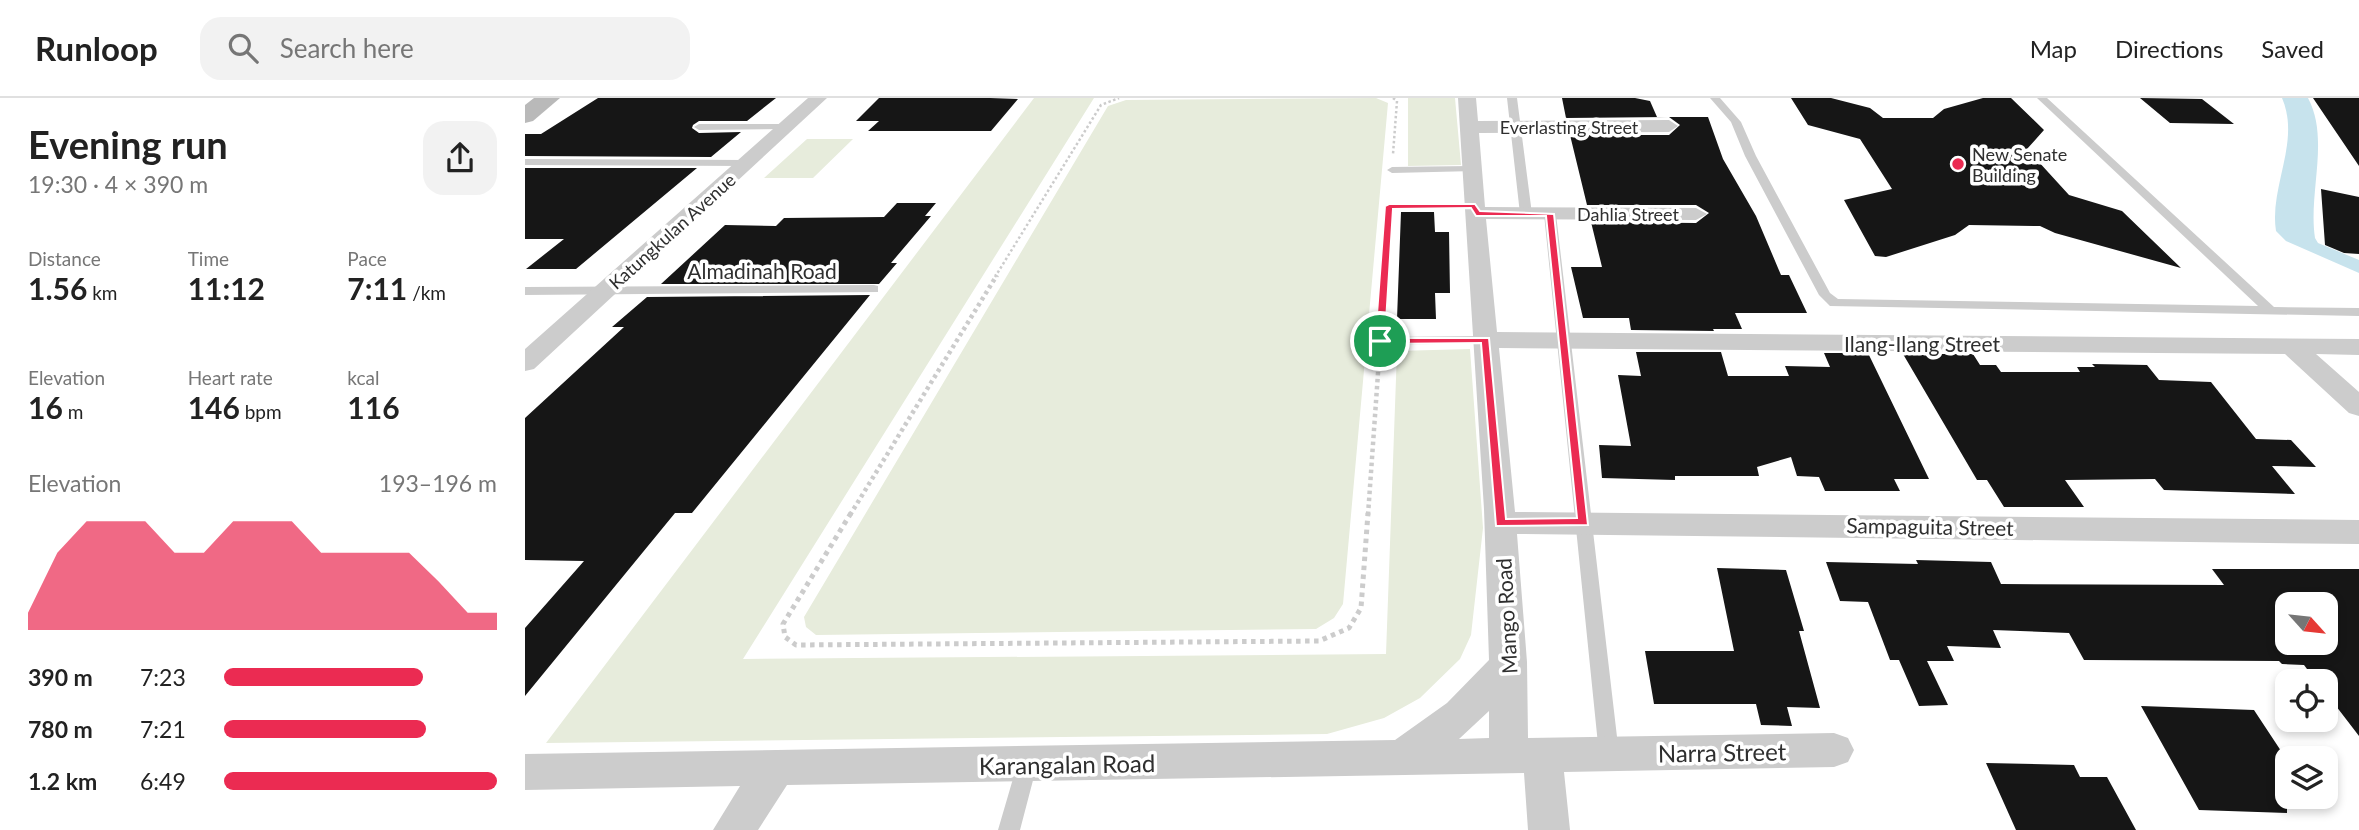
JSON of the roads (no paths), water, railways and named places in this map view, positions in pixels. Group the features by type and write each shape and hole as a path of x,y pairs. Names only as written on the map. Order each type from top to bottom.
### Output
{"main road":[{"path":"525,116 549,98"}],"street":[{"name":"Katungkulan Avenue","path":"525,363 818,98"},
{"name":"Mango Road","path":"1467,98 1509,662 1525,755 1549,830"},
{"name":"Everlasting Street","path":"1469,127 1669,126"},
{"name":"Dahlia Street","path":"1476,210 1526,214 1696,214"},
{"name":"Ilang-Ilang Street","path":"1486,340 2291,346 2355,351"},
{"path":"2291,346 2359,407"},
{"name":"Sampaguita Street","path":"1500,523 2359,531"},
{"path":"1401,757 1472,708 1509,662"},
{"name":"Narra Street","path":"1609,754 1834,750"},
{"name":"Karangalan Road","path":"525,772 1609,754"},
{"path":"734,830 775,769"}],"lane":[{"path":"1512,98 1526,214"},
{"path":"1714,98 1740,125 1755,165 1788,221 1825,295 1835,303 2359,312"},
{"path":"2042,98 2271,311"},
{"path":"699,127 787,127"},
{"path":"525,162 747,163"},
{"path":"1392,170 1471,169"},
{"path":"1389,206 1476,210"},
{"path":"1550,214 1609,754"},
{"name":"Almadinah Road","path":"525,290 874,289"},
{"path":"1380,341 1486,340"},
{"path":"1009,830 1027,765"}],"water":[{"path":"2282,98 2308,98 2314,114 2318,148 2314,203 2315,238 2318,243 2359,260 2359,273 2286,241 2276,231 2275,214 2288,131"}],"place":[{"name":"New Senate Building","path":"1958,164"}]}
